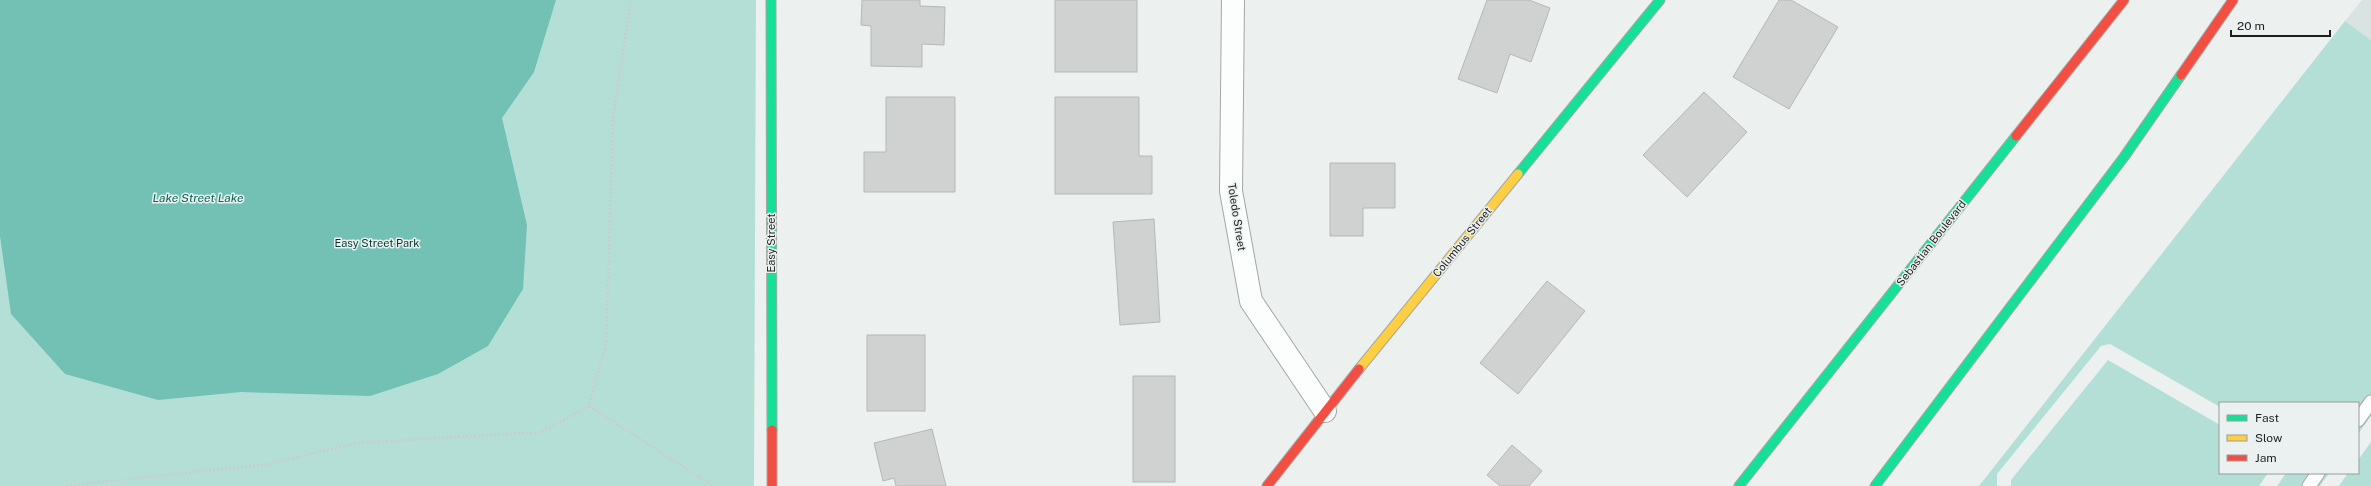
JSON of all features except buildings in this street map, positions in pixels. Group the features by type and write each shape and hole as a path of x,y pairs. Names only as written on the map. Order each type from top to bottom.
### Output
{"main road":[{"name":"Easy Street","path":"771,0 772,486"},
{"name":"Columbus Street","path":"1267,486 1325,411 1660,0"},
{"name":"Sebastian Boulevard","path":"1739,486 2124,0"},
{"path":"1875,486 2124,157 2233,0"}],"street":[{"name":"Toledo Street","path":"1232,0 1231,190 1251,300 1325,411"}],"lane":[{"path":"2359,419 2371,402"},
{"path":"2309,486 2317,474"}],"path":[{"path":"66,486 269,464 356,443 541,432 589,406 606,343 613,118 631,0"},
{"path":"589,406 713,486"}],"shaded area":[{"path":"2362,0 2371,0 2371,40 2345,21"}],"green space":[{"name":"Easy Street Park","path":"0,0 756,0 754,486 0,486"},
{"path":"2345,21 2371,40 2371,416 2359,433 2359,402 2219,402 2219,406 2110,344 2101,346 1997,474 1997,486 1979,486"},
{"path":"2108,360 2219,424 2219,474 2267,474 2259,486 2011,486 2011,480"},
{"path":"2371,442 2371,486 2339,486 2347,474 2359,474 2359,459"},
{"path":"2285,474 2328,474 2320,486 2277,486"}],"water":[{"name":"Lake Street Lake","path":"0,0 556,0 534,72 502,118 527,225 523,289 488,346 438,374 370,396 241,392 158,400 65,374 11,314 0,236"}],"traffic: fast":[{"path":"771,0 772,430"},
{"path":"1518,174 1660,0"},
{"path":"1875,486 2124,157 2181,75"},
{"path":"1739,486 2016,136"}],"traffic: slow":[{"path":"1359,369 1518,174"}],"traffic: jam":[{"path":"2016,136 2124,0"},
{"path":"2181,75 2233,0"},
{"path":"1267,486 1359,369"},
{"path":"772,430 772,486"}]}
